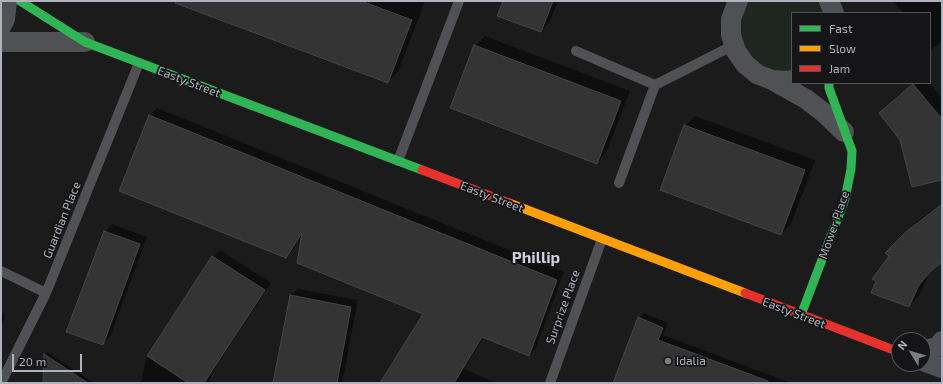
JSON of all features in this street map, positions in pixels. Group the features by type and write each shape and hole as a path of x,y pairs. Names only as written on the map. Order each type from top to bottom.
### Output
{"street":[{"path":"1,27 4,19 6,1"},
{"name":"Easty Street","path":"20,1 84,42 891,349"},
{"path":"829,1 834,12"},
{"path":"840,12 845,1"},
{"path":"734,45 731,36 731,19 736,2"},
{"name":"Easty Street","path":"1,42 84,42"},
{"name":"Mower Place","path":"734,45 736,51 745,64 757,74 772,80 806,99 823,112 844,132"},
{"path":"772,80 791,80"},
{"name":"Mower Place","path":"801,315 845,199 851,169 852,151 844,132 829,84"},
{"path":"931,348 939,346 942,341"},
{"path":"931,364 942,368"}],"lane":[{"path":"398,161 459,1"},
{"path":"619,182 656,85 734,45"},
{"path":"576,51 656,85"},
{"name":"Guardian Place","path":"4,382 46,292 140,63"},
{"name":"Surprize Place","path":"550,383 602,239"},
{"path":"1,271 46,292"}],"shaded area":[{"path":"744,1 826,1 831,12 791,12 791,74 775,74 746,55 737,18"}],"building":[{"path":"175,1 361,1 412,20 388,83 175,3"},
{"path":"503,1 553,1 541,32 497,16"},
{"path":"474,45 621,101 597,164 450,108"},
{"path":"913,84 942,119 942,180 912,187 900,140 879,113"},
{"path":"149,115 557,280 529,356 482,337 454,383 380,383 423,314 297,263 302,233 286,258 119,191"},
{"path":"684,125 805,170 781,235 660,190"},
{"path":"942,204 942,262 931,271 919,285 909,307 871,293 876,281 872,279 889,256 885,253 906,232"},
{"path":"104,231 140,244 103,345 66,332"},
{"path":"212,256 265,290 204,383 188,383 147,356"},
{"path":"290,295 351,307 337,383 273,383"},
{"name":"Idalia","path":"638,317 663,328 658,340 768,381 768,383 613,383"},
{"path":"44,354 88,383 43,383"}],"traffic: fast":[{"path":"20,1 85,42 422,170"},
{"path":"801,315 845,199 851,169 852,151 829,88 829,84"}],"traffic: slow":[{"path":"509,203 745,293"}],"traffic: jam":[{"path":"422,170 509,203"},
{"path":"745,293 891,349"}],"place":[{"name":"Idalia","path":"668,361"}],"district":[{"name":"Phillip","path":"536,258"}]}
